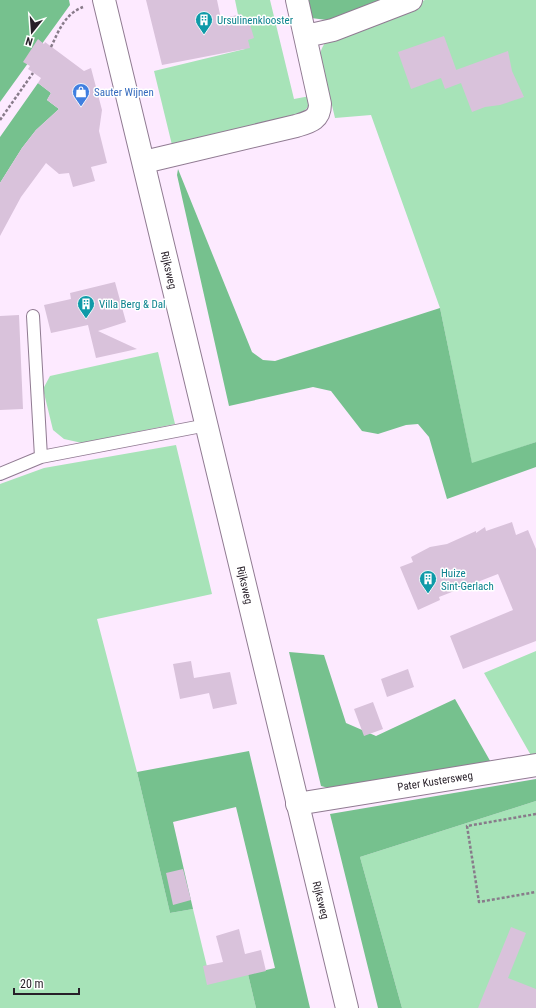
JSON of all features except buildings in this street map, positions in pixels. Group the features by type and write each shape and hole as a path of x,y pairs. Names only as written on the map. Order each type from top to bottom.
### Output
{"main road":[{"path":"144,162 296,126 316,118 319,113 320,104 297,0"},
{"path":"306,36 333,30 411,0"},
{"name":"Rijksweg","path":"94,3 144,162 347,1008"},
{"name":"Pater Kustersweg","path":"297,804 536,765"}],"lane":[{"path":"33,316 41,457"},
{"path":"0,474 41,457 207,425"}],"path":[{"path":"51,47 61,26 71,13 94,3"},
{"path":"0,120 33,72"},
{"path":"536,814 467,826 479,902 536,892"}],"green space":[{"path":"0,0 69,0 70,5 0,102"},
{"path":"235,0 270,0 294,99 310,96 310,105 301,114 172,145 154,71 245,49"},
{"path":"307,0 398,0 343,22 311,18"},
{"path":"425,0 536,0 536,442 472,464 440,308 371,115 335,118 320,55 324,44 334,36"},
{"path":"38,83 51,93 47,100 59,109 36,130 22,148 0,183 0,137"},
{"path":"178,169 252,352 263,360 275,361 440,308 472,463 536,442 536,467 447,499 429,437 418,424 406,425 378,434 362,431 331,391 313,387 229,406 177,175"},
{"path":"158,352 175,424 82,443 64,439 53,430 43,389 50,376"},
{"path":"176,445 212,594 97,619 137,772 170,913 193,909 211,983 248,974 256,1008 0,1008 0,484 44,468"},
{"path":"536,651 536,758 533,759 484,673"},
{"path":"289,652 324,655 346,723 376,736 455,699 493,766 332,789 321,786"},
{"path":"249,751 310,1008 256,1008 248,974 275,968 236,807 173,822 193,909 170,913 137,772"},
{"path":"536,779 536,801 360,857 402,1008 378,1008 330,814"},
{"path":"536,801 536,1008 402,1008 360,857"}],"place":[{"name":"Ursulinenklooster","path":"204,35"},
{"name":"Sauter Wijnen","path":"81,107"},
{"name":"Villa Berg & Dal","path":"86,319"},
{"name":"Huize Sint-Gerlach","path":"428,594"}]}
